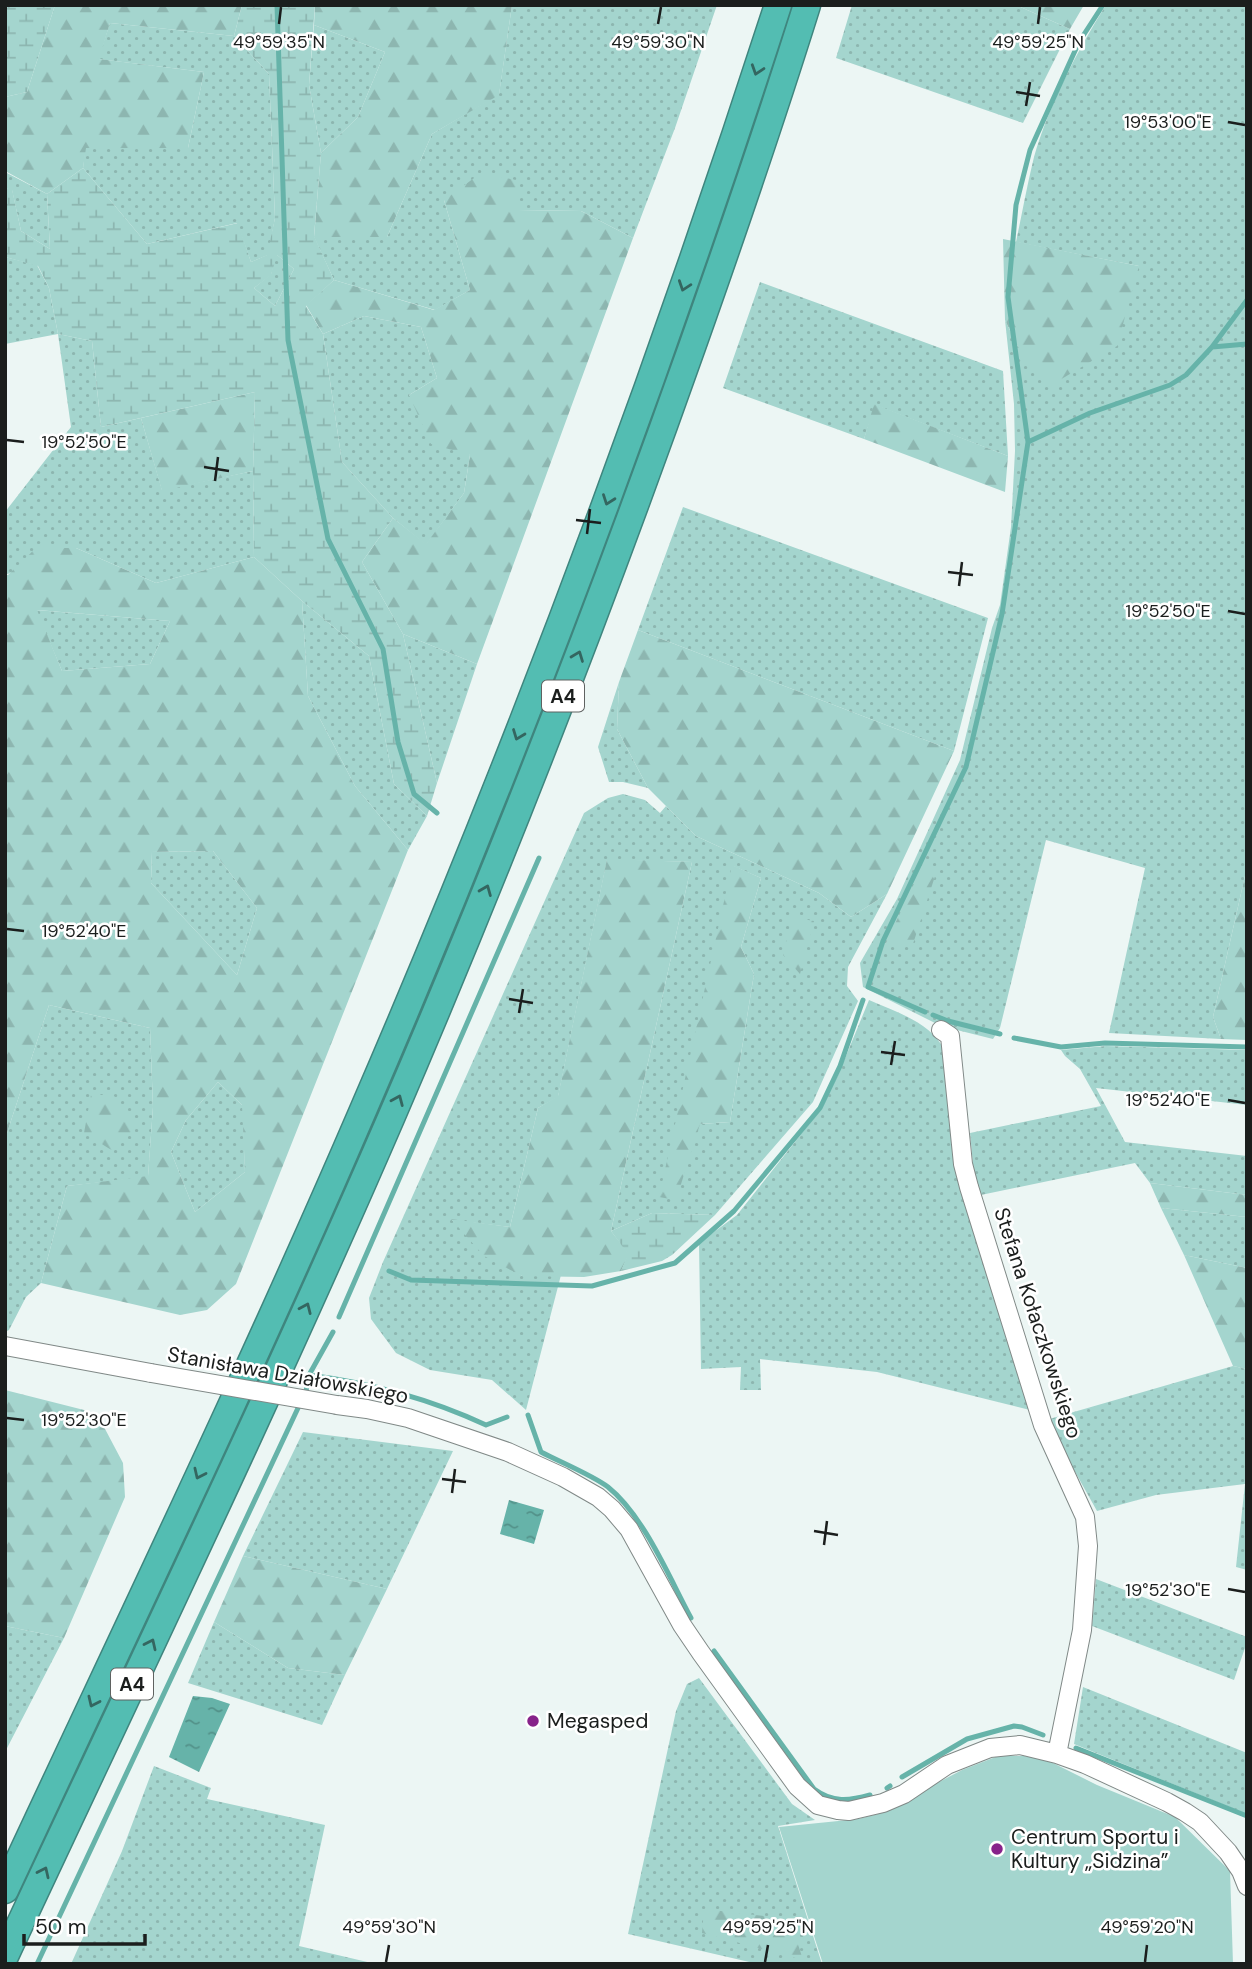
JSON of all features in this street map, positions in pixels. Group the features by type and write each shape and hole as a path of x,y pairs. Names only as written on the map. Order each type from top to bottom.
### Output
{"highway":[{"name":"A4","path":"5,1890 303,1247 443,921 603,513 698,245 778,5"},
{"name":"A4","path":"5,1956 292,1340 391,1118 451,975 634,510 724,256 807,5"}],"street":[{"name":"Stefana Kołaczkowskiego","path":"941,1030 950,1036 964,1164 969,1186 1043,1425 1085,1517 1088,1546 1082,1630 1057,1754"},
{"name":"Stanisława Działowskiego","path":"5,1346 367,1409 408,1418 508,1452 573,1482 605,1503 629,1529 682,1625 797,1786 811,1801 838,1810 865,1809 904,1794 947,1765 990,1748 1020,1745 1057,1754 1111,1775 1167,1802 1200,1822 1228,1852 1247,1886"}],"green space":[{"path":"5,5 55,5 27,92 5,97"},
{"path":"55,5 242,5 234,36 110,23 99,59 204,72 188,148 86,148 83,168 47,194 7,172 5,97 27,92"},
{"path":"242,5 315,5 309,85 321,153 314,236 334,280 306,306 323,334 342,462 393,518 362,562 403,634 437,783 427,816 394,784 369,656 254,557 255,392 101,427 92,341 58,334 49,288 38,266 5,257 5,188 12,189 21,231 50,249 47,194 83,168 147,244 238,223 251,262 267,255 275,218 269,74 234,36","holes":["277,255 294,269 275,306 254,288 271,275"]},
{"path":"315,5 512,5 499,95 432,134 387,237 314,237 321,153 358,117 385,52 314,25"},
{"path":"512,5 717,5 675,128 633,238 581,211 519,210 444,200 470,290 435,310 334,280 314,237 387,237 432,134 499,94"},
{"path":"852,5 1016,5 1070,29 1023,123 836,58"},
{"path":"1016,5 1084,5 1070,29"},
{"path":"1106,5 1247,5 1247,867 1213,1017 1221,1039 1109,1033 1145,868 1046,840 1000,1028 993,1039 941,1026 863,987 860,963 897,899 960,760 1000,605 1011,527 1015,451 1014,404 1005,320 1018,347 1139,266 1016,242 1034,157 1048,118 1074,60"},
{"path":"110,23 234,36 269,74 275,218 268,255 251,262 237,223 147,244 83,168 85,148 188,148 204,72 98,59"},
{"path":"314,25 385,52 358,117 321,153 309,85"},
{"path":"5,159 7,173 47,194 50,249 21,231 12,190 5,188"},
{"path":"481,173 516,180 519,210 581,211 633,238 477,664 403,634 362,562 393,518 426,544 464,493 470,455 431,444 409,395 437,378 421,327 364,316 323,334 306,305 334,280 434,310 470,290 444,200"},
{"path":"1003,239 1139,266 1117,346 1048,387 1018,347 1005,320"},
{"path":"276,254 294,269 275,306 254,288 271,274"},
{"path":"5,257 37,265 49,288 58,334 5,344"},
{"path":"760,282 1003,371 1008,456 875,405 864,439 723,388"},
{"path":"364,316 421,327 437,378 409,395 470,455 464,493 426,545 393,518 342,462 323,334"},
{"path":"58,334 92,341 101,427 141,418 162,490 253,471 254,557 156,583 76,548 5,575 5,512 71,427"},
{"path":"255,392 253,471 162,491 141,418"},
{"path":"874,404 1008,456 1005,492 864,439"},
{"path":"683,507 988,618 954,751 638,630"},
{"path":"36,548 76,548 156,583 254,557 302,601 308,696 355,786 408,850 236,1284 207,1310 180,1315 41,1283 67,1186 148,1176 153,1107 150,1028 49,1005 5,1139 5,575","holes":["37,610 170,621 150,664 62,671","213,851 257,908 237,975 151,883 152,852","218,1082 242,1105 245,1172 195,1212 171,1152 186,1120"]},
{"path":"302,601 369,656 394,784 427,816 408,850 355,786 308,696"},
{"path":"36,610 170,621 150,664 62,671"},
{"path":"638,630 954,751 887,894 851,917 819,893 696,836 648,788 617,729 619,682"},
{"path":"403,634 477,664 437,783"},
{"path":"619,682 617,729 648,788 623,782 609,782 598,747"},
{"path":"623,794 645,800 660,813 666,806 696,836 819,893 851,917 887,894 848,967 847,986 858,1001 813,1102 715,1215 652,1213 611,1231 692,862 607,860 558,1097 538,1108 510,1227 452,1220 522,1276 561,1275 526,1410 492,1380 430,1370 396,1353 371,1319 369,1298 584,813 608,798","holes":["733,866 761,878 741,947 754,974 730,1122 700,1124"]},
{"path":"213,851 257,908 237,975 151,883 152,852"},
{"path":"607,859 692,862 611,1231 629,1254 621,1271 584,1277 522,1276 484,1256 451,1219 510,1227 538,1108 558,1096"},
{"path":"732,865 761,878 741,947 754,974 730,1122 700,1124 676,1200 659,1197"},
{"path":"1247,867 1247,1040 1221,1039 1213,1017"},
{"path":"921,869 937,870 912,947 886,943"},
{"path":"792,917 814,921 800,974 783,955"},
{"path":"869,1000 922,1025 939,1041 945,1051 1030,1410 877,1372 760,1359 761,1390 740,1390 741,1367 701,1369 699,1243 737,1215 822,1108"},
{"path":"49,1005 150,1028 153,1107 148,1177 67,1186 41,1283 26,1297 9,1330 5,1332 5,1139"},
{"path":"1106,1046 1247,1050 1247,1105 1096,1088 1125,1142 1247,1156 1247,1195 1150,1183 1135,1163 976,1196 970,1133 1101,1106 1080,1069 1061,1050"},
{"path":"218,1082 243,1106 245,1172 195,1212 171,1152 186,1120"},
{"path":"91,1095 113,1095 139,1124 113,1151 84,1133"},
{"path":"1150,1183 1247,1195 1247,1217 1161,1208"},
{"path":"1161,1208 1247,1217 1247,1268 1184,1255"},
{"path":"652,1213 715,1215 662,1261 621,1271 628,1254 611,1231"},
{"path":"1184,1255 1247,1268 1247,1369 1233,1366"},
{"path":"1233,1366 1247,1369 1247,1570 1236,1567 1245,1484 1156,1495 1097,1511 1046,1420"},
{"path":"5,1390 84,1410 104,1427 123,1463 125,1497 64,1638 5,1626"},
{"path":"303,1432 453,1451 387,1589 243,1556"},
{"path":"243,1556 387,1589 345,1675 288,1668 214,1622"},
{"path":"1096,1579 1247,1637 1234,1680 1092,1626"},
{"path":"214,1622 288,1668 345,1675 322,1725 188,1683"},
{"path":"5,1626 64,1638 5,1752"},
{"path":"699,1678 792,1804 815,1820 778,1826 822,1964 758,1964 628,1934 676,1711 687,1684"},
{"path":"1083,1687 1247,1753 1247,1814 1074,1744"},
{"name":"Centrum Sportu i Kultury „Sidzina”","path":"998,1756 1024,1756 1047,1760 1097,1785 1175,1817 1230,1871 1233,1964 823,1964 779,1827 858,1819 878,1814 962,1770"},
{"path":"154,1766 211,1788 207,1799 325,1825 299,1946 376,1964 71,1964 122,1851"},
{"path":"704,1909 790,1919 803,1960 702,1933"}],"water":[{"path":"509,1500 544,1510 534,1544 500,1534"},
{"path":"193,1696 230,1704 199,1772 169,1757"}],"waterway":[{"path":"277,5 288,340 328,539 383,649 398,742 414,794 437,813"},
{"path":"925,1012 868,987 883,941 966,767 1002,614 1028,442 1008,297 1016,205 1030,150 1079,42 1103,5"},
{"path":"1028,442 1090,413 1170,385 1186,375 1212,347 1247,300"},
{"path":"1212,347 1247,344"},
{"path":"339,1317 539,858"},
{"path":"389,1271 411,1280 592,1286 675,1263 734,1211 820,1108 840,1066 863,1000"},
{"path":"933,1015 1000,1034"},
{"path":"1014,1038 1061,1047 1105,1043 1247,1047"},
{"path":"37,1964 306,1391 309,1375 333,1332"},
{"path":"309,1375 355,1382 399,1393 486,1425 507,1417"},
{"path":"528,1415 541,1452 601,1482 621,1499 655,1548 691,1618"},
{"path":"714,1651 814,1789 828,1797 841,1800 870,1795"},
{"path":"902,1777 967,1739 1014,1726 1043,1735"},
{"path":"1076,1748 1247,1816"}],"place":[{"name":"Megasped","path":"533,1721"},
{"name":"Centrum Sportu i Kultury „Sidzina”","path":"997,1849"}]}
